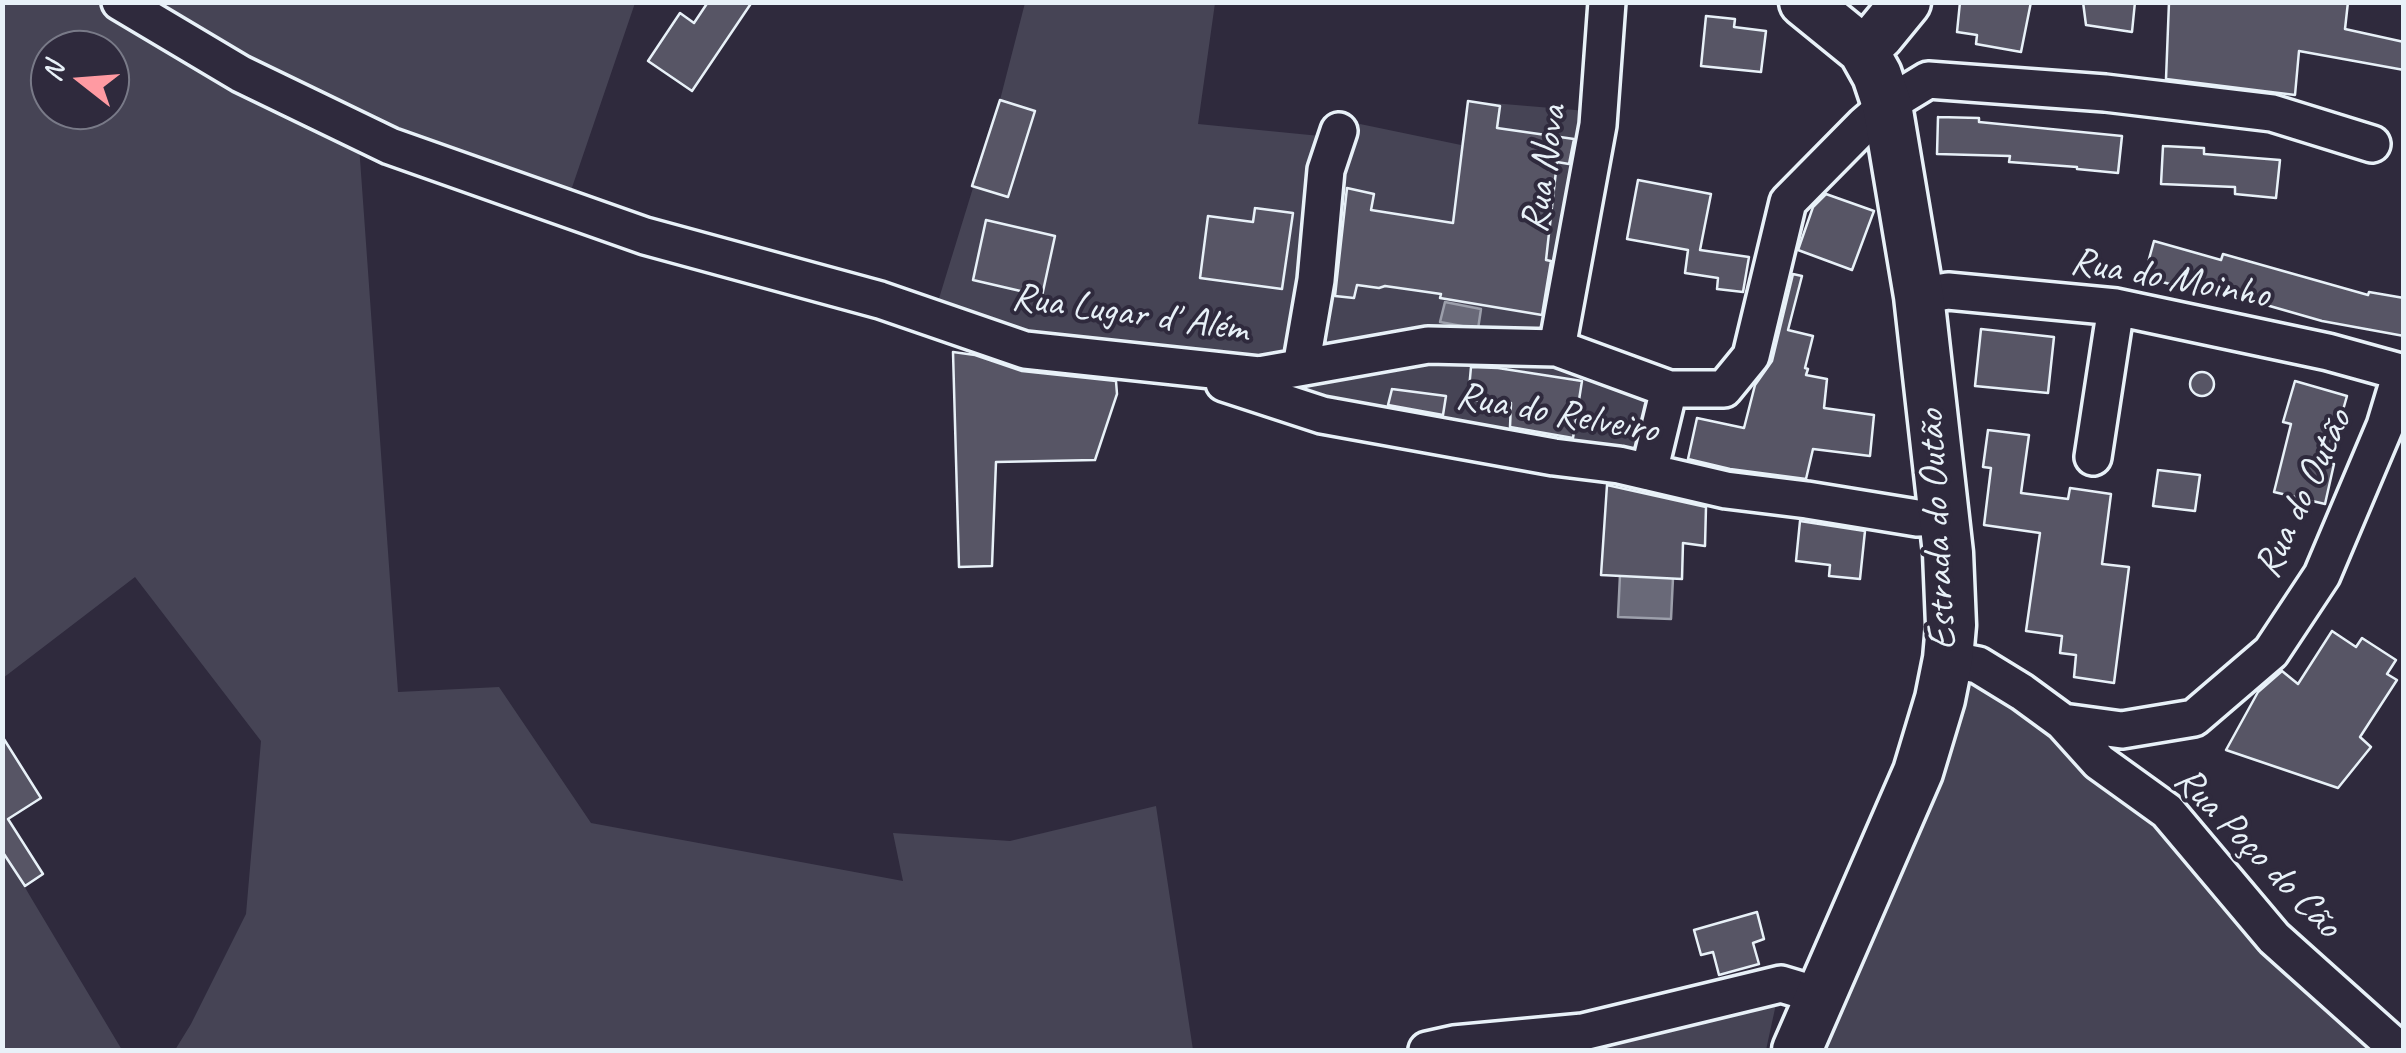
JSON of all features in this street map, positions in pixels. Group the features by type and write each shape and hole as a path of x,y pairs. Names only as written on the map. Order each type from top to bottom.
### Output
{"street":[{"name":"Rua Lugar d' Além","path":"120,2 241,74 390,146 629,231 880,300 1025,350 1259,375 1428,344 1557,348 1669,389 1724,389 1751,356 1788,202 1887,105"},
{"name":"Rua Nova","path":"1557,348 1598,125 1607,2"},
{"path":"1818,8 1863,50 1906,2"},
{"name":"Estrada do Outão","path":"1797,1050 1918,772 1932,733 1951,625 1948,554 1919,296 1887,105 1863,50"},
{"path":"1887,105 1928,80 2105,93 2272,113 2372,144"},
{"path":"1301,368 1316,280 1326,170 1339,131"},
{"name":"Rua do Moinho","path":"1919,296 1948,291 2116,307 2328,352 2402,373"},
{"path":"2092,457 2116,307"},
{"name":"Rua do Relveiro","path":"1161,364 1322,415 1554,457 1619,464 1726,490 1917,518 1943,517"},
{"name":"Rua do Outão","path":"2063,722 2122,730 2194,718 2271,652 2322,575 2402,373"},
{"path":"1649,472 1669,389"},
{"name":"Rua Poço do Cão","path":"1948,659 1978,665 2022,692 2063,722 2099,762 2167,811 2274,938 2400,1050"},
{"path":"1427,1050 1583,1032 1781,984 1822,996"}],"shaded area":[{"path":"3,3 635,3 565,208 358,131 398,692 499,687 591,823 903,881 893,833 1010,841 1156,806 1193,1050 175,1050 246,914 261,741 135,577 3,678"},
{"path":"1025,3 1215,3 1198,124 1320,136 1360,124 1461,145 1468,101 1599,112 1557,348 1669,389 1649,472 933,318 1000,100"},
{"path":"1976,670 2022,692 2399,1050 1816,1050 1927,803"},
{"path":"2,848 30,896 122,1050 3,1050"},
{"path":"1781,981 1766,1050 1427,1050"}],"water":[{"path":"1445,302 1481,309 1478,329 1440,322"},
{"path":"1620,575 1673,578 1671,619 1618,617"}],"building":[{"path":"708,2 752,2 692,91 648,61 680,13 694,23"},
{"path":"1960,2 2031,2 2021,52 1976,44 1977,35 1957,32"},
{"path":"2083,2 2135,2 2132,32 2086,25"},
{"path":"2169,2 2348,2 2345,29 2404,42 2404,70 2299,51 2295,95 2166,79"},
{"path":"1706,16 1735,19 1734,27 1766,31 1761,72 1701,66"},
{"path":"1000,100 1035,111 1008,197 972,186"},
{"path":"1468,101 1500,106 1497,128 1574,139 1569,164 1557,162 1546,260 1551,261 1542,315 1385,286 1357,285 1354,298 1335,296 1347,188 1374,194 1371,210 1453,223"},
{"path":"1938,117 1979,118 1979,122 2122,136 2118,173 2009,162 2010,156 1937,154"},
{"path":"2163,146 2204,148 2204,154 2280,160 2276,198 2235,194 2235,187 2161,184"},
{"path":"1638,180 1711,194 1700,250 1749,257 1743,292 1717,289 1718,278 1685,273 1688,250 1627,239"},
{"path":"1826,194 1874,211 1852,270 1798,250 1813,207"},
{"path":"1255,208 1293,213 1282,289 1200,278 1208,216 1253,222"},
{"path":"986,220 1055,236 1042,296 973,280"},
{"path":"2154,241 2221,260 2223,254 2368,295 2369,292 2404,298 2404,336 2322,321 2186,282 2184,288 2144,277"},
{"path":"1793,274 1802,276 1788,330 1813,336 1806,375 1827,379 1824,408 1874,415 1870,456 1813,449 1806,479 1688,459 1697,418 1744,428 1755,385 1772,361"},
{"path":"1981,329 2054,337 2048,393 1975,386"},
{"path":"953,352 1022,371 1116,381 1117,394 1095,460 996,462 992,566 959,567"},
{"path":"1471,367 1582,381 1573,438 1510,427 1511,403 1468,400"},
{"path":"2202,372 2214,384 2202,396 2190,384"},
{"path":"2295,381 2347,396 2328,463 2334,464 2325,504 2274,492 2291,424 2283,422"},
{"path":"1392,389 1446,396 1443,415 1388,405"},
{"path":"1988,430 2029,435 2021,493 2068,499 2070,488 2111,494 2102,564 2129,567 2114,683 2074,677 2076,655 2060,653 2062,636 2026,631 2040,533 1984,525 1991,468 1983,467"},
{"path":"2158,470 2200,475 2195,511 2153,506"},
{"path":"1607,485 1706,507 1705,546 1683,543 1682,579 1601,575"},
{"path":"1800,521 1865,531 1860,579 1829,576 1830,565 1796,561"},
{"path":"2332,631 2356,647 2362,638 2396,660 2387,674 2397,680 2360,737 2371,747 2338,788 2226,750 2258,692 2282,671 2298,684"},
{"path":"2,736 41,798 8,819 43,874 25,886 2,851"},
{"path":"1757,912 1764,939 1753,943 1759,964 1719,975 1713,952 1701,955 1694,930"}]}
